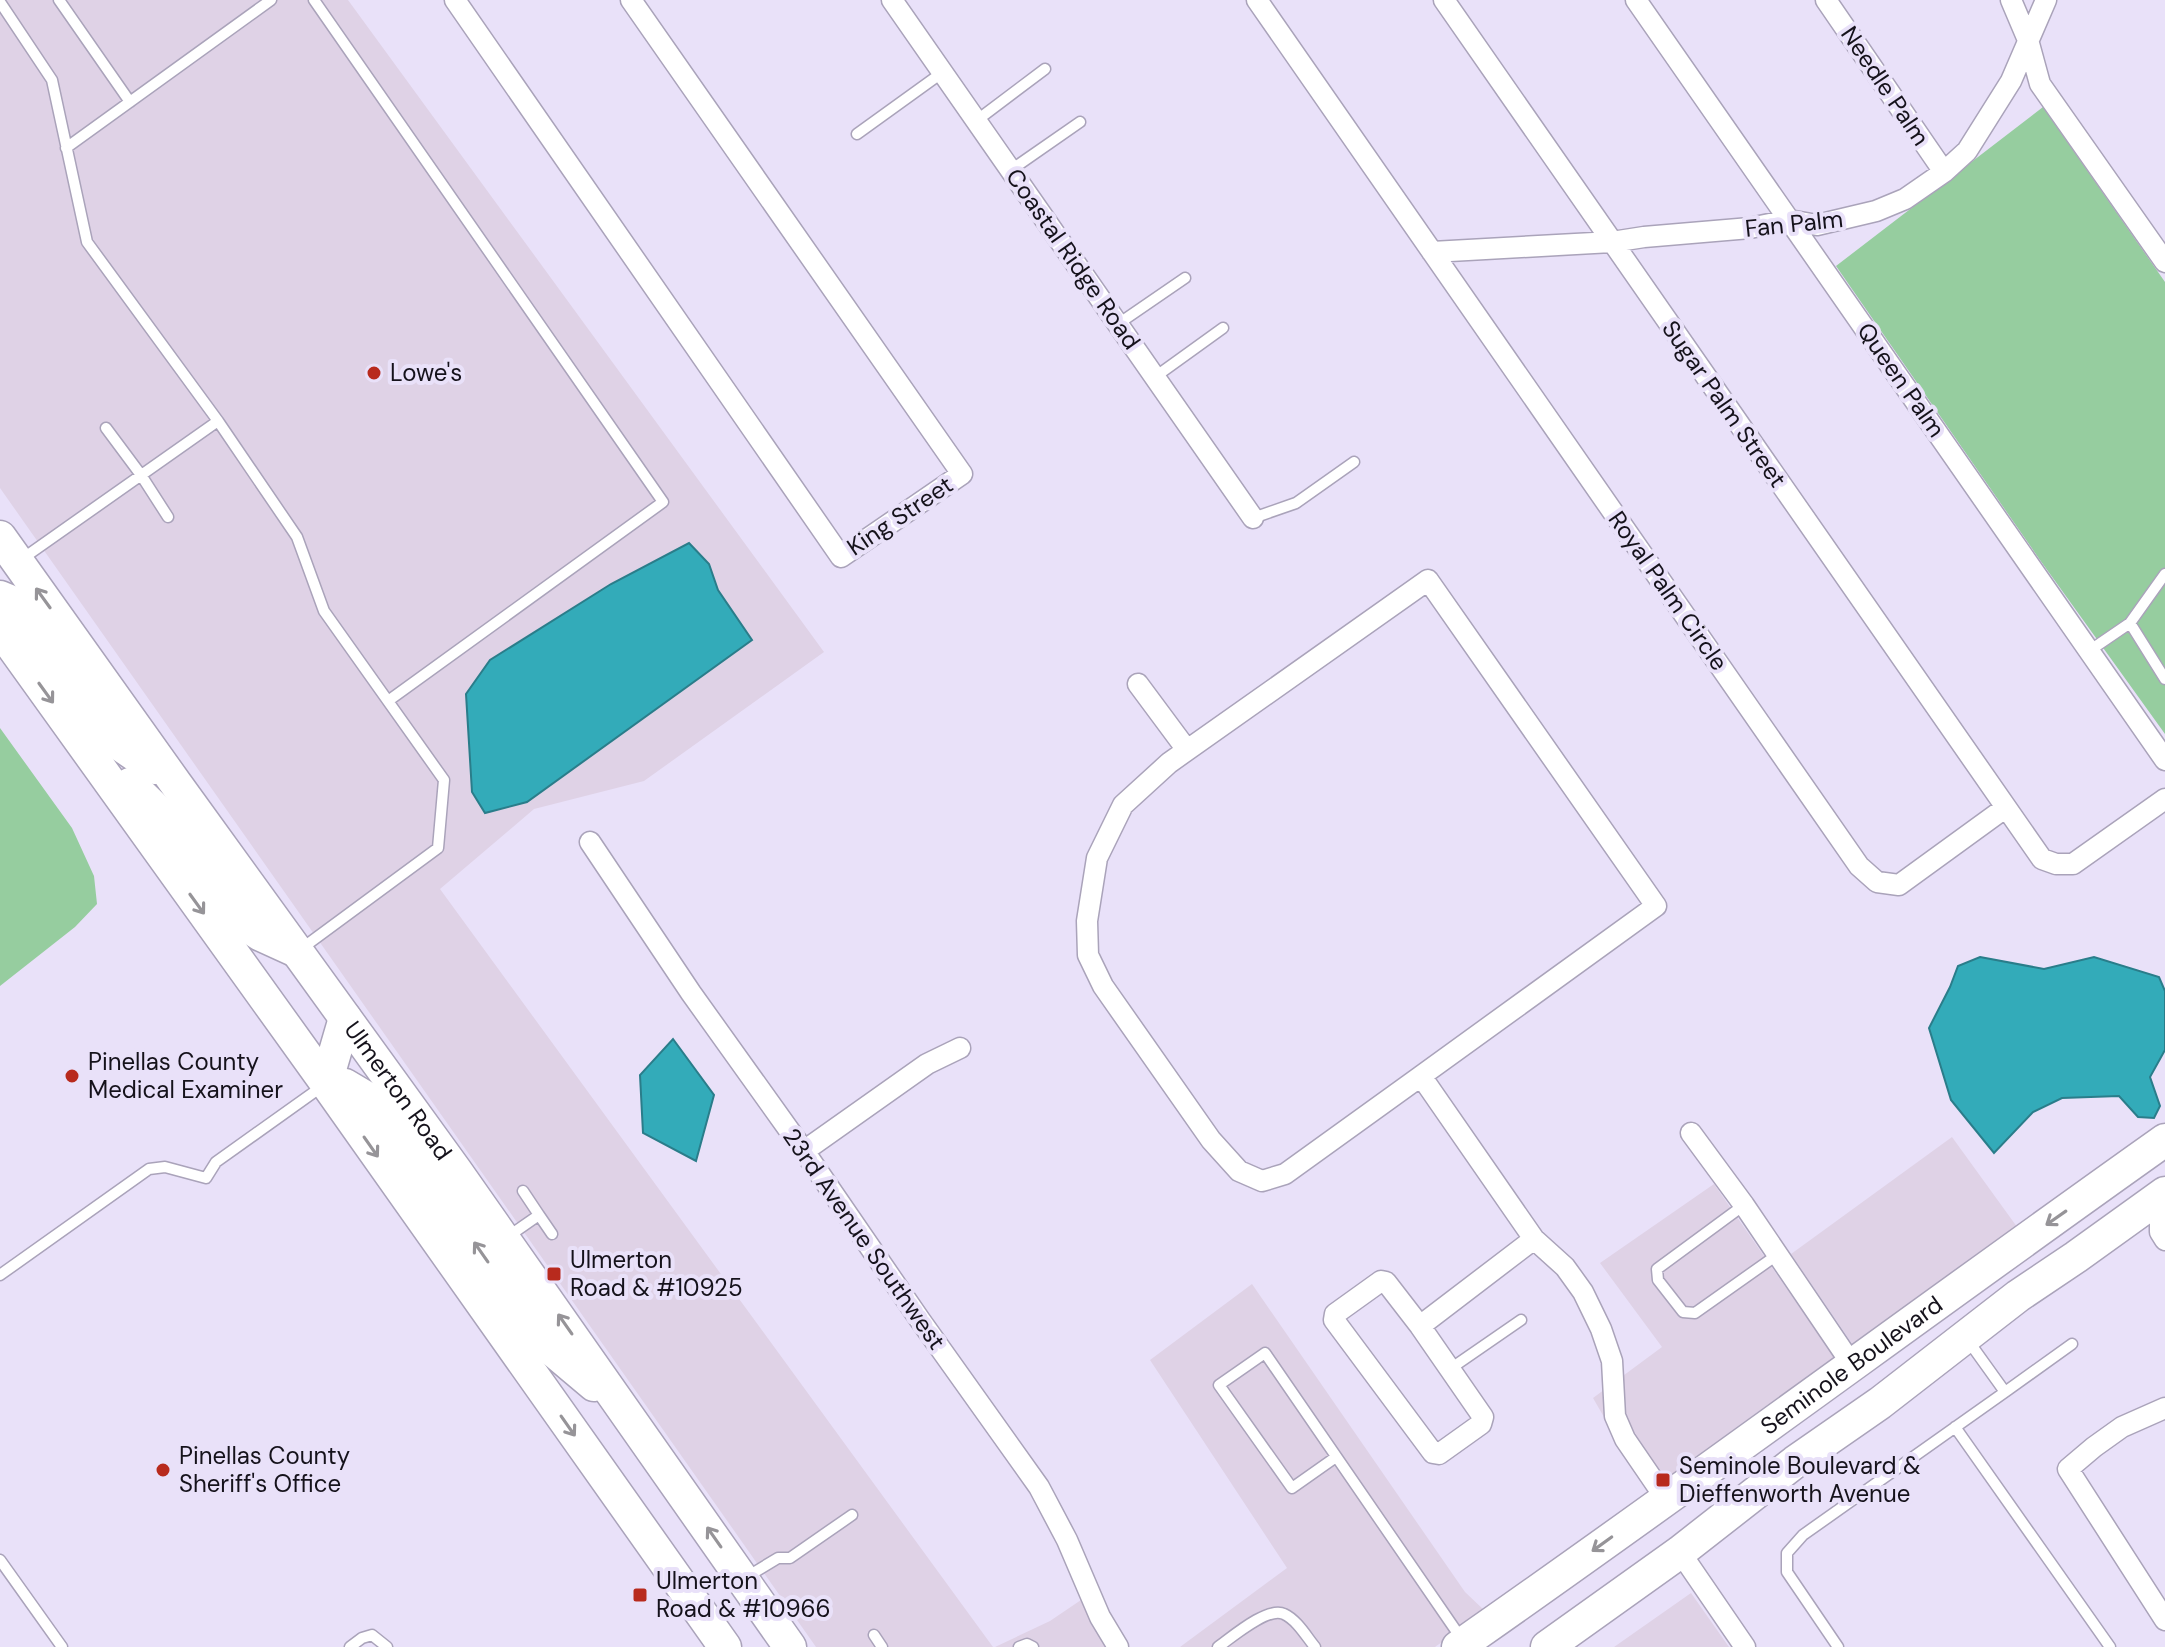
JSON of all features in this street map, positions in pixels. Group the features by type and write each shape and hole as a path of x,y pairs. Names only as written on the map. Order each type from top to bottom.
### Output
{"main road":[{"name":"Ulmerton Road","path":"9,550 504,1239 790,1647"},
{"path":"0,597 12,602 116,742 176,784"},
{"path":"0,629 725,1647"},
{"path":"89,753 124,778 165,818 238,920 261,935 297,951"},
{"path":"326,1083 345,1018"},
{"path":"326,1083 345,1085 372,1101 550,1348 627,1412"},
{"name":"Seminole Boulevard","path":"1461,1645 2165,1140"},
{"path":"2018,1296 2023,1278 2031,1270 2094,1222 2101,1186"},
{"name":"Seminole Boulevard","path":"1547,1647 1680,1552 1795,1462 1880,1403 2018,1296 2164,1194"},
{"path":"1795,1462 1804,1433 1845,1398 1851,1386 1853,1366"},
{"path":"1666,1499 1680,1552"}],"street":[{"name":"King Street","path":"455,0 841,557 962,474 631,0"},
{"name":"Coastal Ridge Road","path":"892,0 1253,518"},
{"name":"Royal Palm Circle","path":"1257,0 1859,866 1877,882 1899,885 2005,808"},
{"name":"Sugar Palm Street","path":"1444,0 2005,808"},
{"name":"Queen Palm","path":"1636,0 2165,760"},
{"name":"Needle Palm","path":"1826,0 1944,172"},
{"path":"2011,0 2028,40 2040,84 2165,262"},
{"name":"Fan Palm","path":"1432,252 1612,242 1719,232 1789,220 1817,225 1876,211 1905,199 1944,172 1967,151 2011,81 2046,0"},
{"path":"1428,580 1656,906 1421,1076 1285,1174 1262,1181 1239,1171 1211,1140 1103,986 1088,955 1087,921 1097,858 1123,805 1169,763 1428,580"},
{"path":"1138,684 1187,750"},
{"path":"2005,808 2042,859 2056,864 2073,864 2165,799"},
{"name":"23rd Avenue Southwest","path":"590,842 691,993 1039,1487 1067,1540 1100,1617 1118,1647"},
{"path":"804,1151 927,1064 960,1048"},
{"path":"1421,1076 1534,1239 1565,1267 1583,1292 1612,1361 1615,1416 1625,1439 1666,1499"},
{"path":"1691,1133 1744,1205 1853,1366"},
{"path":"2164,1194 2160,1232 2165,1240"},
{"path":"1420,1326 1534,1239"},
{"path":"1381,1281 1386,1282 1420,1326 1483,1417 1481,1424 1439,1454 1433,1453 1334,1320 1335,1314 1381,1281"},
{"path":"2162,1417 2122,1427 2068,1469 2165,1620"},
{"path":"1680,1552 1745,1647"}],"lane":[{"path":"59,0 130,102"},
{"path":"314,0 663,502 388,701"},
{"path":"0,2 52,80 87,242 218,421 297,537 324,611 444,780 438,848 297,951"},
{"path":"66,148 264,2"},
{"path":"976,121 1045,69"},
{"path":"857,134 943,72"},
{"path":"1011,170 1080,122"},
{"path":"1118,324 1185,278"},
{"path":"1155,377 1223,328"},
{"path":"9,550 141,475 218,421"},
{"path":"106,428 168,517"},
{"path":"1253,518 1296,503 1354,462"},
{"path":"2089,651 2130,623 2165,574"},
{"path":"2130,623 2165,679"},
{"path":"0,1275 149,1169 165,1167 206,1178 216,1162 326,1083"},
{"path":"523,1191 552,1234"},
{"path":"1744,1205 1657,1269 1658,1280 1683,1312 1695,1313 1777,1255"},
{"path":"504,1239 539,1215"},
{"path":"1450,1369 1521,1320"},
{"path":"1966,1337 2005,1392"},
{"path":"1838,1647 1787,1572 1787,1553 1803,1535 2072,1344"},
{"path":"1336,1457 1292,1488 1219,1385 1265,1353 1336,1457 1461,1645"},
{"path":"1955,1427 2110,1647"},
{"path":"743,1579 778,1558 790,1558 852,1515"},
{"path":"0,1560 62,1647"},
{"path":"1218,1647 1263,1617 1277,1612 1295,1622 1315,1647"},
{"path":"350,1647 372,1635 387,1647"},
{"path":"874,1635 882,1647"},
{"path":"1019,1647 1027,1644 1033,1647"}],"shaded area":[{"path":"0,0 348,0 824,652 644,781 534,809 440,889 993,1647 816,1647 0,488","holes":["689,543 709,564 718,590 752,640 490,660 611,584"]},
{"path":"1952,1137 2020,1231 1855,1348 1791,1254"},
{"path":"1714,1184 1837,1361 1649,1495 1593,1398 1662,1347 1600,1263"},
{"path":"1252,1284 1465,1592 1485,1611 1435,1647 1180,1647 1287,1568 1150,1360"},
{"path":"1691,1593 1729,1647 1614,1647"},
{"path":"1081,1600 1105,1647 995,1647 1050,1621"}],"green space":[{"path":"2043,107 2165,282 2165,734 1836,266"},
{"path":"0,728 72,828 94,876 97,904 75,927 0,986"}],"water":[{"path":"689,543 709,564 718,590 752,640 527,802 485,813 472,792 466,694 490,660 611,584"},
{"path":"1980,957 2044,969 2094,957 2159,977 2165,991 2165,1050 2150,1077 2160,1106 2154,1118 2138,1117 2119,1096 2062,1098 2033,1112 1994,1153 1951,1100 1929,1028 1958,966"},
{"path":"673,1039 714,1095 696,1161 643,1133 640,1075"}],"place":[{"name":"Lowe's","path":"374,373"},
{"name":"Pinellas County Medical Examiner","path":"72,1076"},
{"name":"Ulmerton Road & #10925","path":"554,1274"},
{"name":"Pinellas County Sheriff's Office","path":"163,1470"},
{"name":"Seminole Boulevard & Dieffenworth Avenue","path":"1663,1480"},
{"name":"Ulmerton Road & #10966","path":"640,1595"}]}
